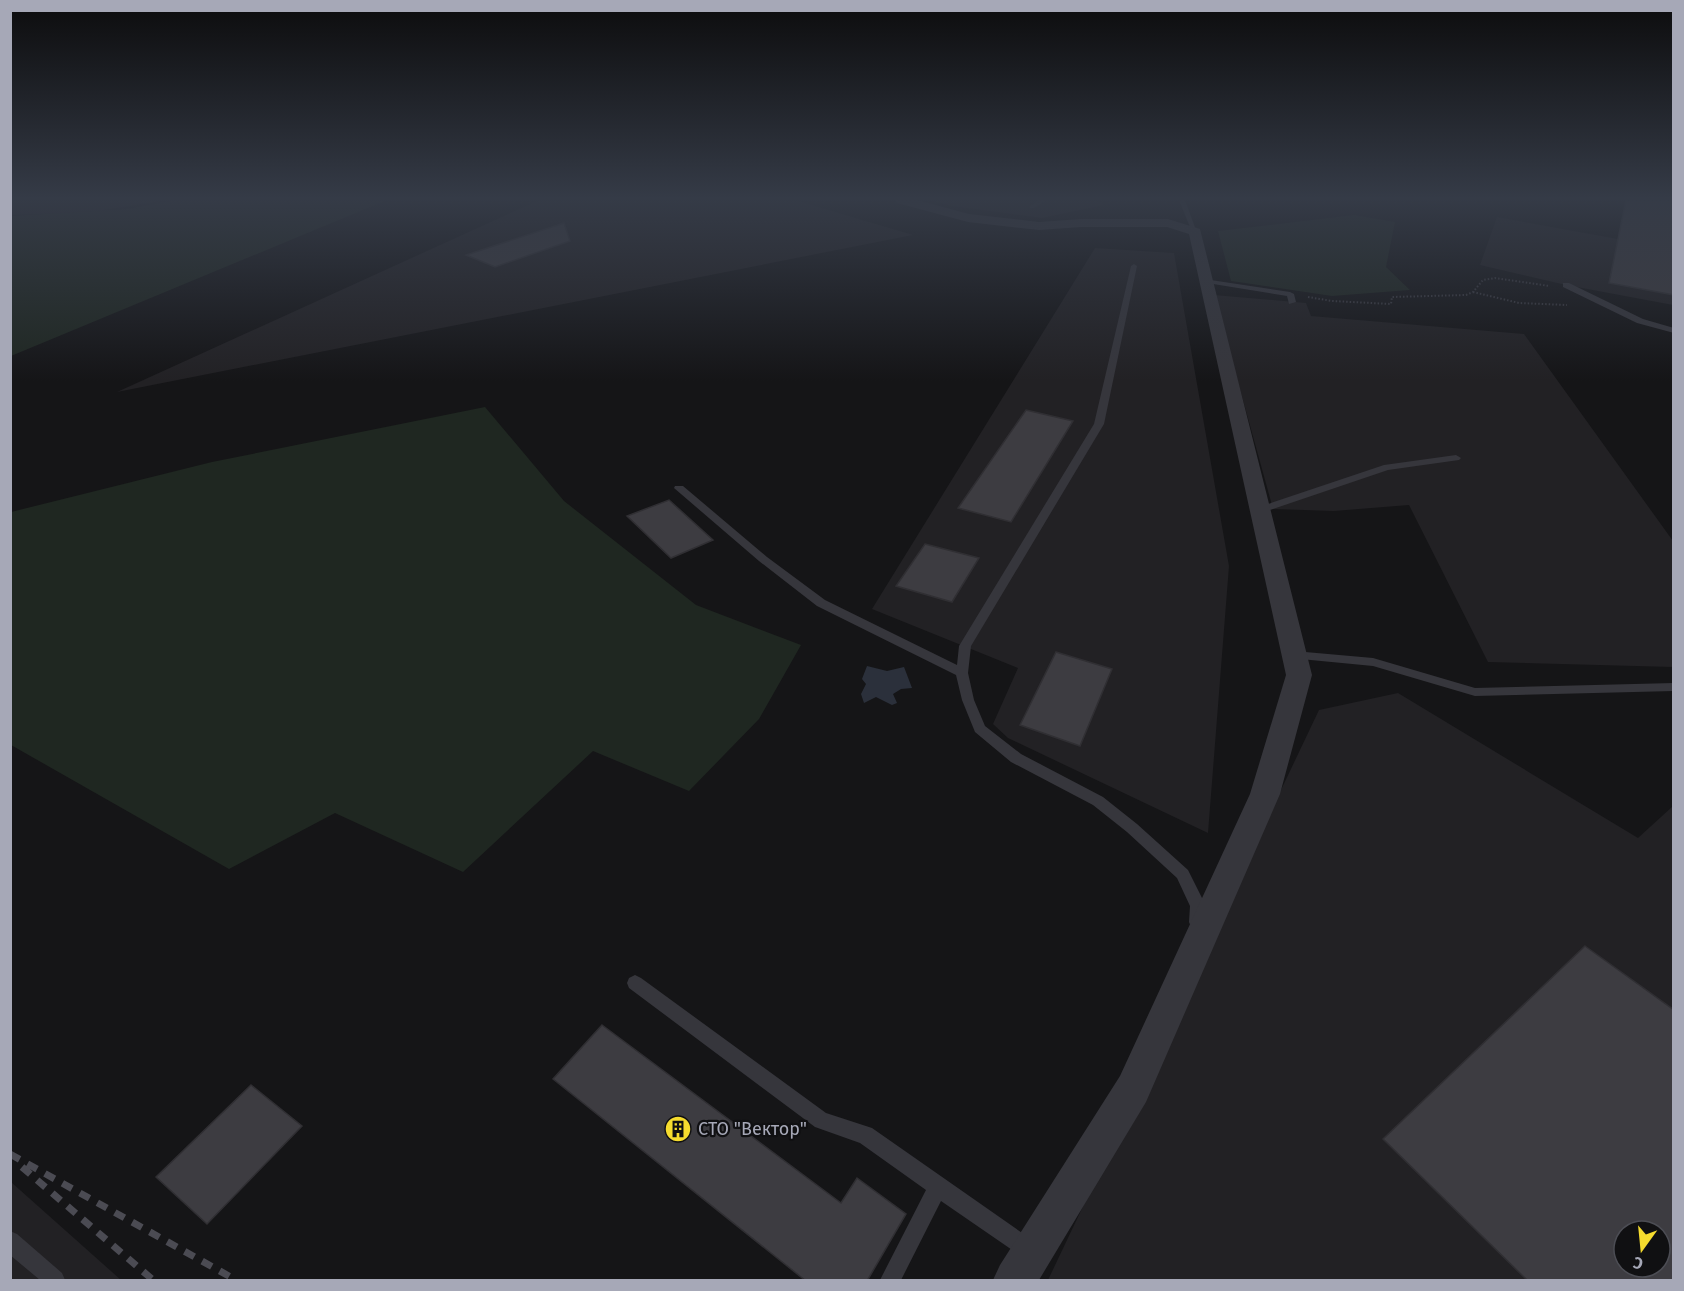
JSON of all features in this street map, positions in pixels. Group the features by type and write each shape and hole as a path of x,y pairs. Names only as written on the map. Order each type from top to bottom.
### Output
{"street":[{"path":"1015,1281 1133,1089 1265,794 1299,675 1202,260"}],"lane":[{"path":"1134,266 1099,424 965,646 962,673 968,700 980,729 1016,758 1098,801 1183,874 1198,906 1195,951"},
{"path":"1207,282 1291,298"},
{"path":"1566,285 1640,321 1674,331"},
{"path":"1260,510 1387,467 1456,458"},
{"path":"679,488 763,560 821,603 962,673"},
{"path":"1294,655 1373,662 1475,692 1674,687"},
{"path":"635,982 821,1121 865,1135 1033,1252"},
{"path":"890,1281 938,1187"},
{"path":"10,1241 55,1281"}],"path":[{"path":"1291,298 1391,304 1392,297 1466,295 1473,292 1483,280 1495,278 1577,291"},
{"path":"1473,292 1504,301 1538,306 1575,304 1593,298"}],"shaded area":[{"path":"11,260 242,260 11,356"},
{"path":"407,260 785,260 117,392"},
{"path":"1087,260 1175,260 1229,566 1208,833 1008,738 993,724 1018,668 872,609"},
{"path":"1226,260 1387,260 1386,267 1410,290 1332,296 1231,281"},
{"path":"1482,260 1673,260 1673,305 1566,285 1480,265"},
{"path":"1214,295 1306,303 1311,316 1524,334 1673,541 1673,667 1488,662 1409,505 1334,511 1273,509"},
{"path":"485,407 564,501 696,605 801,645 759,719 689,791 593,751 463,872 335,813 229,869 11,745 11,512 212,462"},
{"path":"867,666 887,671 904,667 912,688 901,689 893,694 897,703 892,705 876,697 864,703 861,694 866,684 862,679"},
{"path":"1398,693 1638,838 1673,806 1673,1280 1048,1280 1319,710"},
{"path":"11,1182 121,1280 11,1280"}],"building":[{"path":"479,260 514,260 495,267"},
{"path":"1614,260 1674,260 1674,295 1609,283"},
{"path":"1026,410 1073,421 1011,522 958,508"},
{"path":"669,500 713,540 671,558 627,516"},
{"path":"925,544 979,558 952,602 896,586"},
{"path":"1056,652 1112,669 1080,746 1020,725"},
{"path":"1585,946 1674,1010 1674,1281 1528,1281 1383,1139"},
{"name":"СТО \"Вектор\"","path":"602,1025 841,1203 857,1178 906,1214 867,1281 806,1281 553,1079"},
{"path":"251,1085 302,1126 207,1224 156,1177"}],"railway":[{"path":"10,1154 236,1280"},
{"path":"22,1167 153,1280"}],"place":[{"name":"СТО \"Вектор\"","path":"678,1129"}]}
